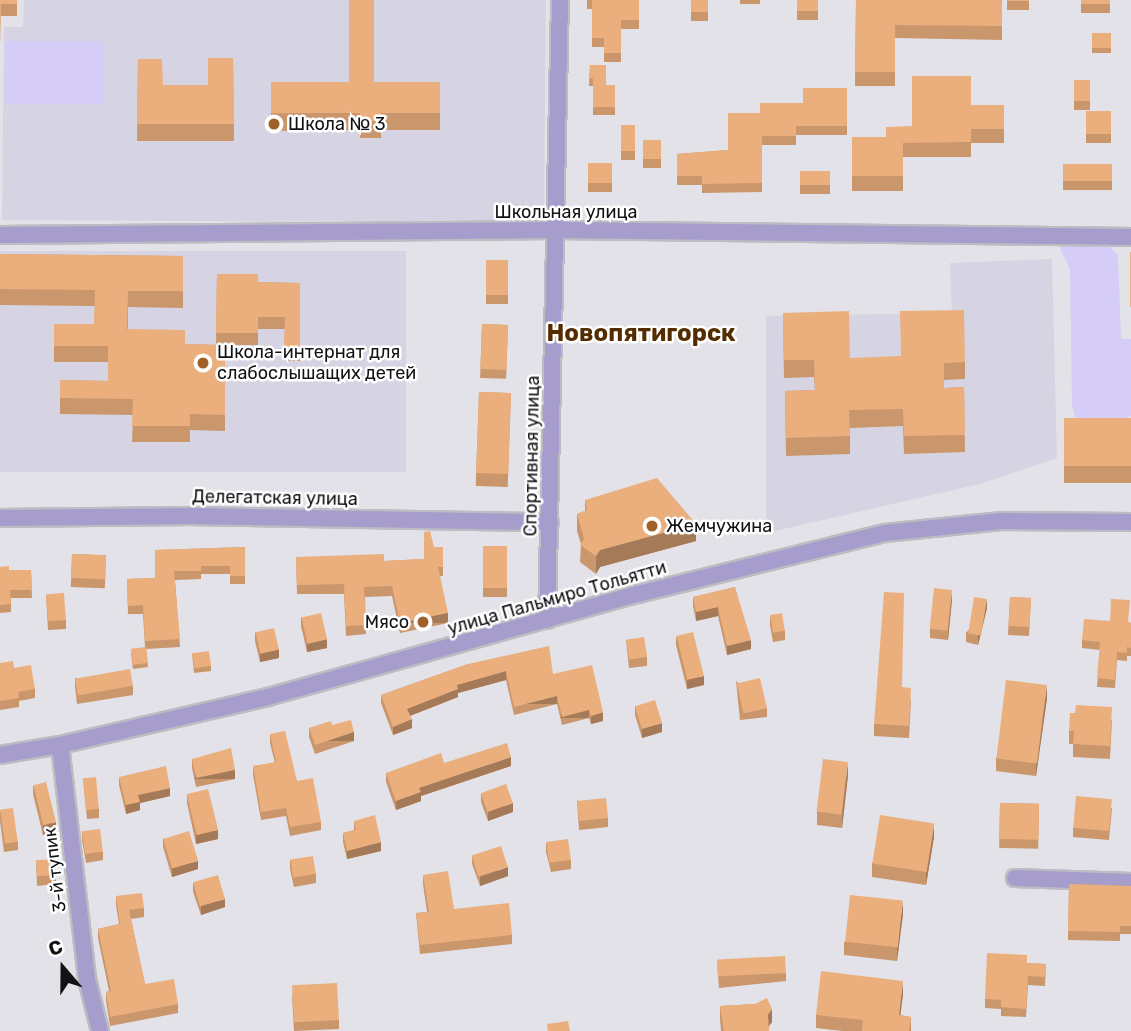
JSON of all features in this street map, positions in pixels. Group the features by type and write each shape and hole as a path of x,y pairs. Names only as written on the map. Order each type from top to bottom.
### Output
{"street":[{"name":"Спортивная улица","path":"547,620 560,0"},
{"name":"Школьная улица","path":"0,235 556,230 1131,237"},
{"name":"Делегатская улица","path":"0,517 190,516 550,522"},
{"name":"улица Пальмиро Тольятти","path":"0,755 60,745 268,697 732,569 885,533 1001,521 1131,522"},
{"name":"3-й тупик","path":"60,745 87,979 100,1031"},
{"path":"1015,878 1131,883"}],"shaded area":[{"name":"Школа № 3","path":"24,0 546,0 544,223 2,220 4,27 23,27"},
{"path":"5,41 103,41 103,104 5,104"},
{"path":"1063,242 1105,242 1118,255 1121,339 1131,339 1131,416 1122,420 1084,423 1075,417 1072,405 1070,269 1060,248"},
{"name":"Школа-интернат для слабослышащих детей","path":"0,251 406,251 406,472 0,472"},
{"path":"1052,259 1057,458 980,484 766,533 766,316 952,313 950,263"}],"building":[{"path":"0,0 17,0 17,4 1,4 1,35"},
{"path":"349,0 374,0 374,82 440,82 440,113 381,113 381,121 360,121 360,113 271,113 271,82 349,82"},
{"path":"592,0 639,0 639,20 621,20 621,53 604,53 604,38 592,38"},
{"path":"691,0 708,0 708,12 691,12"},
{"path":"797,0 818,0 818,11 797,11"},
{"path":"856,0 1002,0 1002,26 895,25 895,72 855,72"},
{"path":"1081,0 1110,0 1110,4 1081,4"},
{"path":"1092,33 1111,33 1111,48 1092,48"},
{"path":"208,58 233,58 234,124 137,124 138,59 162,59 163,85 208,85"},
{"path":"590,65 606,65 606,85 615,85 615,107 593,107"},
{"path":"912,76 971,76 971,105 1004,105 1004,129 971,129 971,142 903,143 903,176 852,176 852,137 886,137 886,127 912,126"},
{"path":"1074,80 1090,80 1090,101 1074,101"},
{"path":"803,88 847,88 847,126 796,126 796,136 762,136 762,183 702,184 702,176 677,176 677,154 728,150 728,113 760,113 760,103 803,103"},
{"path":"1086,111 1111,111 1111,134 1086,134"},
{"path":"621,125 635,125 635,151 621,151"},
{"path":"643,140 661,140 661,159 643,159"},
{"path":"588,163 612,163 612,183 588,183"},
{"path":"1063,164 1112,164 1112,181 1063,181"},
{"path":"800,171 830,171 830,185 800,185"},
{"path":"1131,252 1131,307 1130,307"},
{"path":"0,254 183,256 183,291 128,291 127,329 185,330 185,344 225,345 225,415 190,414 190,426 132,426 133,399 60,398 60,380 108,381 108,346 54,346 54,324 94,324 95,290 0,289"},
{"path":"486,260 508,260 508,295 486,295"},
{"path":"217,274 258,274 258,282 300,283 300,350 284,349 285,317 258,317 258,333 216,333"},
{"path":"964,310 965,362 944,363 944,388 964,387 965,435 904,436 903,409 849,410 850,436 786,438 785,391 815,390 814,360 784,360 783,313 849,311 850,358 901,356 900,311"},
{"path":"482,324 508,325 506,370 480,369"},
{"path":"479,392 511,393 508,474 476,473"},
{"path":"1064,418 1131,418 1131,466 1064,466"},
{"path":"657,478 696,524 600,550 596,556 580,545 584,539 577,514 587,510 585,500"},
{"path":"430,531 434,547 443,547 443,567 438,567 448,613 400,623 392,586 364,587 366,625 346,626 344,584 297,585 296,557 384,554 384,561 424,559 424,532"},
{"path":"483,546 507,546 507,588 483,588"},
{"path":"245,547 245,576 230,576 230,566 201,566 201,571 174,571 180,639 145,641 143,605 128,606 127,579 155,578 155,550"},
{"path":"72,554 106,555 105,579 71,578"},
{"path":"9,566 9,570 31,570 32,590 10,590 11,604 0,605 0,567"},
{"path":"735,587 751,640 727,646 718,607 696,612 693,597"},
{"path":"934,588 952,590 948,631 930,629"},
{"path":"884,592 904,593 902,687 911,688 909,726 874,724"},
{"path":"64,593 66,620 48,621 46,594"},
{"path":"974,597 987,599 981,636 968,634"},
{"path":"1010,597 1031,598 1029,627 1008,626"},
{"path":"1111,599 1130,600 1128,622 1131,623 1131,648 1127,647 1127,653 1117,652 1115,680 1097,678 1100,642 1082,640 1084,619 1110,621"},
{"path":"321,613 327,639 308,644 302,617"},
{"path":"782,613 785,631 773,633 770,615"},
{"path":"274,628 279,649 260,654 255,632"},
{"path":"693,632 704,676 687,680 677,636"},
{"path":"644,637 647,657 629,660 626,640"},
{"path":"549,646 553,674 592,665 603,712 591,716 589,710 562,717 557,696 514,707 506,671 457,685 458,689 407,709 412,719 393,727 381,695 468,664"},
{"path":"146,647 148,663 133,665 131,649"},
{"path":"209,651 211,666 194,668 192,653"},
{"path":"13,661 14,668 31,665 35,689 18,692 19,698 0,701 0,663"},
{"path":"130,669 133,686 78,695 75,679"},
{"path":"760,678 767,708 744,714 737,683"},
{"path":"1006,680 1047,685 1037,763 996,758"},
{"path":"655,700 662,723 642,729 635,706"},
{"path":"1076,705 1112,707 1110,746 1073,744 1074,731 1069,731 1070,713 1075,713"},
{"path":"351,720 354,732 315,745 309,728 331,721 332,725"},
{"path":"285,731 297,781 313,778 321,822 290,827 286,808 261,812 253,766 276,762 270,734"},
{"path":"507,743 511,757 419,788 421,792 396,801 386,773 441,753 444,763"},
{"path":"231,748 235,770 196,778 192,759"},
{"path":"823,759 848,762 841,815 817,812"},
{"path":"166,766 170,788 138,795 140,802 126,805 119,777"},
{"path":"96,777 99,809 86,810 83,778"},
{"path":"46,782 56,822 43,825 33,785"},
{"path":"506,784 513,803 487,812 481,793"},
{"path":"208,789 218,830 197,835 187,794"},
{"path":"1076,796 1112,799 1109,831 1073,828"},
{"path":"606,798 608,818 579,821 577,801"},
{"path":"1000,803 1039,804 1038,840 999,839"},
{"path":"13,808 18,842 5,843 0,810"},
{"path":"375,815 381,842 347,851 343,833 356,830 354,821"},
{"path":"880,815 934,824 927,872 872,863"},
{"path":"100,829 103,852 85,854 82,831"},
{"path":"189,831 198,861 172,869 163,839"},
{"path":"568,839 571,860 549,863 546,842"},
{"path":"501,846 508,867 478,877 472,856"},
{"path":"313,856 316,874 293,877 290,860"},
{"path":"55,859 56,875 37,876 36,860"},
{"path":"448,871 454,909 509,903 512,935 420,945 416,913 429,912 423,875"},
{"path":"218,875 225,899 200,906 193,882"},
{"path":"1069,884 1131,886 1131,926 1120,926 1120,932 1068,931"},
{"path":"142,893 144,908 129,910 145,984 174,979 178,1004 110,1017 106,992 111,991 98,929 120,924 116,896"},
{"path":"850,895 903,901 898,947 845,942"},
{"path":"987,953 1027,955 1027,963 1046,964 1045,977 1028,976 1026,1009 1001,1007 1001,1000 985,999"},
{"path":"785,956 786,973 718,977 717,960"},
{"path":"821,971 903,981 899,1015 911,1017 909,1031 862,1031 863,1020 816,1015"},
{"path":"337,983 339,1020 294,1022 292,985"},
{"path":"767,998 772,1009 768,1014 769,1031 724,1031 720,1006 755,1004"},
{"path":"568,1021 570,1031 548,1031 547,1024"}],"place":[{"name":"Школа № 3","path":"274,124"},
{"name":"Школа-интернат для слабослышащих детей","path":"203,363"},
{"name":"Жемчужина","path":"652,526"},
{"name":"Мясо","path":"423,622"}],"district":[{"name":"Новопятигорск","path":"641,334"}]}
